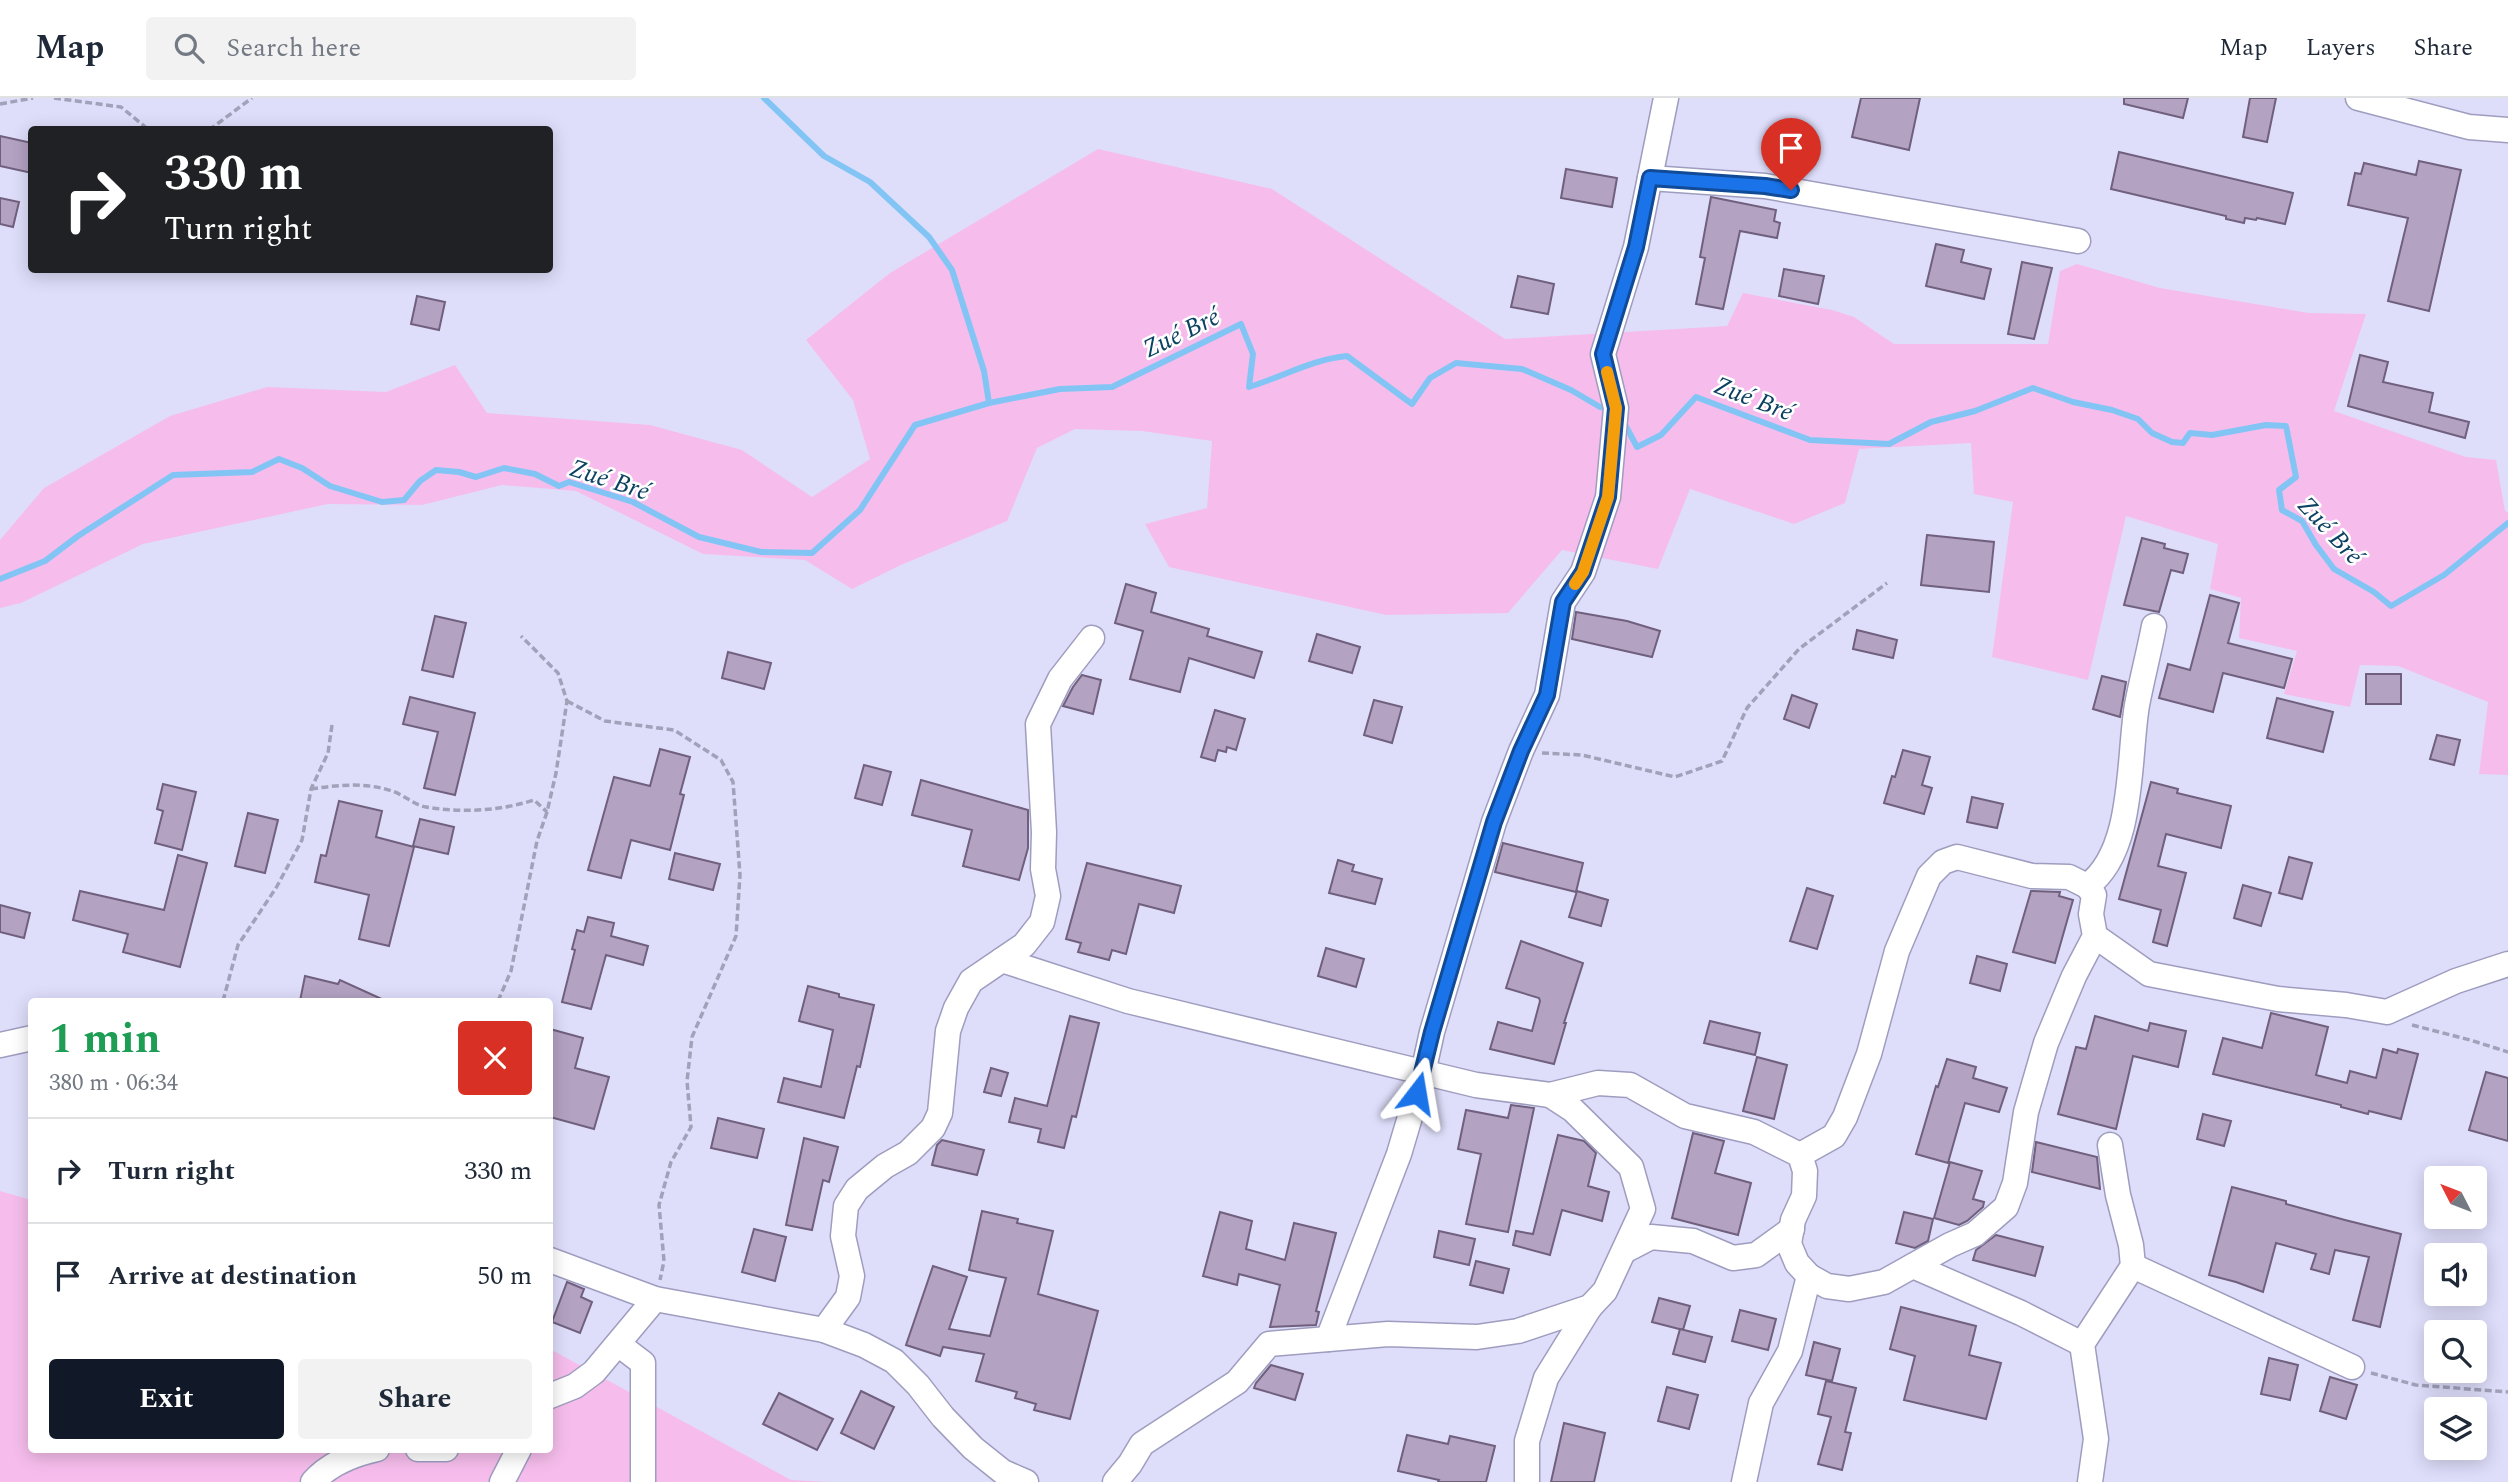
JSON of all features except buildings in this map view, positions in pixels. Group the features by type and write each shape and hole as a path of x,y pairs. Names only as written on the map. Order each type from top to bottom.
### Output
{"street":[{"path":"1328,1339 1399,1154 1494,822 1521,751 1547,695 1563,602 1583,572 1608,497 1616,408 1603,354 1636,247 1666,98"},
{"path":"2358,98 2469,127 2508,130"},
{"path":"1650,178 1765,186 2078,241"},
{"path":"2087,886 2098,878 2112,853 2120,829 2128,793 2137,705 2154,626"},
{"path":"824,1330 848,1297 852,1276 844,1236 846,1206 857,1189 885,1166 908,1153 933,1128 940,1113 948,1031 956,1008 971,981 1024,945 1042,922 1048,896 1043,869 1044,832 1038,724 1060,679 1092,638"},
{"path":"1002,960 1128,1001 1476,1085 1550,1095 1598,1083 1630,1085 1685,1116 1754,1132 1800,1154 1805,1171 1804,1196 1793,1220 1789,1244 1797,1263 1809,1276 1826,1286 1849,1289 1884,1282 1975,1234 2006,1207 2015,1183 2026,1112 2046,1042 2074,976 2095,936 2091,914 2094,895 2087,886 2069,877 2032,876 1957,857 1943,862 1929,876 1897,951 1869,1054 1845,1117 1834,1136 1800,1154"},
{"path":"2095,936 2149,974 2278,999 2346,1005 2387,1013 2456,981 2508,964"},
{"path":"0,1045 28,1039"},
{"path":"1527,1482 1527,1441 1546,1378 1590,1307 1605,1291 1643,1209 1631,1167 1573,1110 1550,1095"},
{"path":"2090,1482 2096,1439 2082,1344 2133,1266 2110,1145"},
{"path":"1624,1251 1651,1237 1693,1241 1732,1258 1756,1255 1791,1230"},
{"path":"553,1261 655,1299 824,1330 864,1345 894,1361 973,1448 1003,1472 1026,1482"},
{"path":"1913,1266 2021,1312 2082,1344"},
{"path":"2133,1266 2352,1367"},
{"path":"1744,1482 1760,1403 1790,1351 1809,1276"},
{"path":"553,1395 575,1386 594,1372 655,1299"},
{"path":"1115,1482 1143,1444 1237,1382 1269,1344 1388,1334 1478,1337 1518,1331 1590,1307"},
{"path":"618,1345 643,1363 643,1482"},
{"path":"313,1482 321,1473 360,1453"},
{"path":"502,1482 517,1453"}],"path":[{"path":"0,104 33,98"},
{"path":"54,98 121,107 144,126"},
{"path":"214,126 252,98"},
{"path":"1521,751 1582,755 1675,778 1722,761 1747,708 1800,649 1887,583"},
{"path":"499,998 511,971 537,841 547,812 567,701 558,673 521,636"},
{"path":"567,701 605,721 674,730 721,760 733,782 740,875 736,936 692,1037 687,1081 691,1127 671,1162 659,1205 664,1261 655,1299"},
{"path":"224,998 238,945 276,888 302,840 311,789 328,753 332,725"},
{"path":"311,789 348,784 392,791 423,807 462,811 513,807 534,800 547,812"},
{"path":"2387,1013 2413,1026 2508,1052"},
{"path":"2352,1367 2416,1385 2508,1392"}],"shaded area":[{"path":"1098,149 1272,189 1505,339 1727,326 1743,293 1832,310 1854,317 1894,344 2048,344 2060,271 2077,264 2160,288 2309,313 2366,314 2334,411 2466,457 2496,460 2505,511 2508,512 2508,775 2479,774 2488,702 2398,666 2360,665 2350,707 2284,694 2297,651 2239,638 2241,598 2210,589 2218,544 2126,516 2088,680 1992,657 2013,502 1974,494 1971,443 1859,449 1845,503 1794,524 1690,489 1658,569 1562,550 1508,613 1386,615 1169,567 1145,524 1207,508 1212,441 1142,431 1075,429 1037,448 1007,521 903,564 852,589 805,560 703,554 576,491 502,485 422,505 328,504 143,544 21,603 0,608 0,540 44,488 170,416 267,387 386,392 455,365 487,413 650,425 742,450 812,497 870,459 853,400 806,340 890,273"},
{"path":"0,1191 28,1199 28,1453 553,1453 553,1351 791,1480 830,1482 0,1482"}],"waterway":[{"path":"764,98 824,156 870,182 929,237 952,270 984,371 989,403"},
{"name":"Zué Bré","path":"0,579 45,561 78,536 173,475 252,472 279,459 302,468 330,486 382,502 404,500 420,481 436,470 476,477 504,468 535,474 559,486 569,482 633,502 699,537 761,552 812,553 860,510 915,425 989,403 1060,389 1112,387 1241,324 1253,354 1249,387 1310,364 1347,356 1412,404 1430,378 1456,363 1522,369 1571,390 1600,407 1609,408"},
{"name":"Zué Bré","path":"1623,421 1637,447 1661,435 1696,397 1810,440 1889,444 1931,422 1975,411 2033,388 2073,402 2112,410 2138,419 2152,433 2172,442 2183,443 2190,433 2212,435 2266,425 2286,426 2296,477 2279,490 2282,510 2302,521 2334,569 2374,592 2391,606 2444,575 2508,523"}],"slow traffic":[{"path":"1575,584 1583,572 1608,497 1616,408 1607,372"}],"route":[{"path":"1417,1093 1432,1032 1494,822 1521,751 1547,695 1563,602 1583,572 1608,497 1616,408 1603,354 1636,247 1650,178 1791,190"}]}
